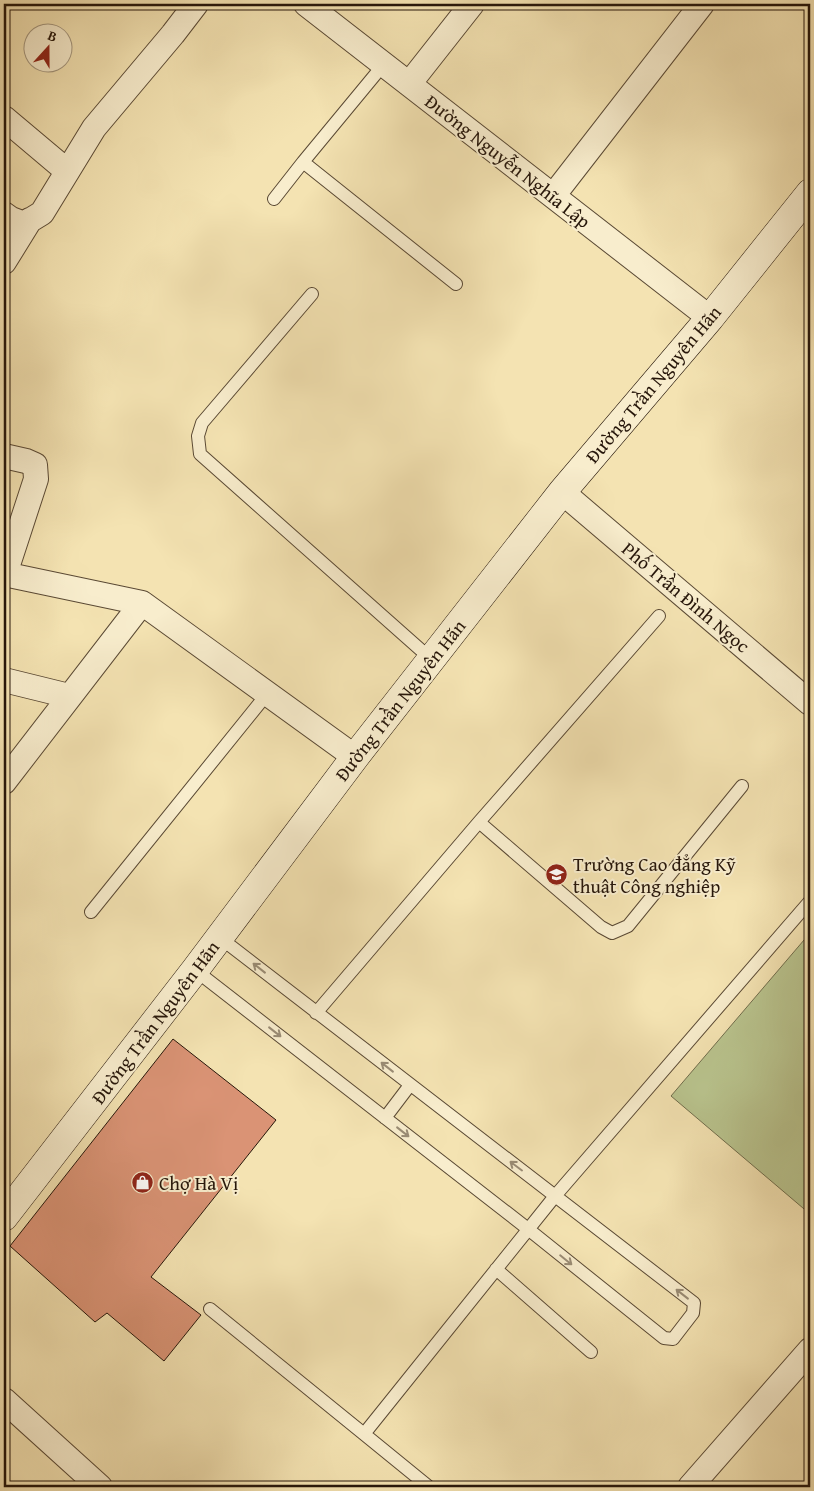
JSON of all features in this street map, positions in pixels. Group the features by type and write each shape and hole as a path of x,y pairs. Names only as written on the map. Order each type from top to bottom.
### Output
{"street":[{"path":"4,214 24,224 42,213 94,128 196,4"},
{"name":"Đường Nguyễn Nghĩa Lập","path":"306,4 710,318"},
{"path":"409,84 472,4"},
{"path":"553,196 702,4"},
{"path":"4,118 67,170"},
{"name":"Đường Trần Nguyên Hãn","path":"4,1217 195,970 355,757 562,492 710,318 810,193"},
{"path":"4,262 30,220"},
{"path":"4,456 35,465 36,479 5,574 142,603 355,757"},
{"name":"Phố Trần Đình Ngọc","path":"562,492 810,703"},
{"path":"4,781 142,603"},
{"path":"4,680 70,696"},
{"path":"690,1487 810,1350"},
{"path":"4,1400 100,1487"}],"lane":[{"path":"274,199 384,64"},
{"path":"303,162 456,284"},
{"path":"312,294 202,423 198,436 200,454 431,659"},
{"path":"316,1013 479,822 659,616"},
{"path":"90,912 267,694"},
{"path":"479,822 601,927 612,934 628,926 742,786"},
{"path":"364,1434 555,1196 810,901"},
{"path":"195,970 528,1229 664,1338 673,1339 693,1313 694,1303 220,937"},
{"path":"385,1118 410,1085"},
{"path":"496,1269 591,1352"},
{"path":"210,1309 429,1487"}],"green space":[{"path":"810,933 810,1214 671,1096"}],"building":[{"name":"Chợ Hà Vị","path":"173,1039 276,1120 151,1277 201,1315 164,1361 107,1313 95,1322 10,1246"}],"place":[{"name":"Trường Cao đẳng Kỹ thuật Công nghiệp","path":"557,875"},
{"name":"Chợ Hà Vị","path":"143,1183"}]}
